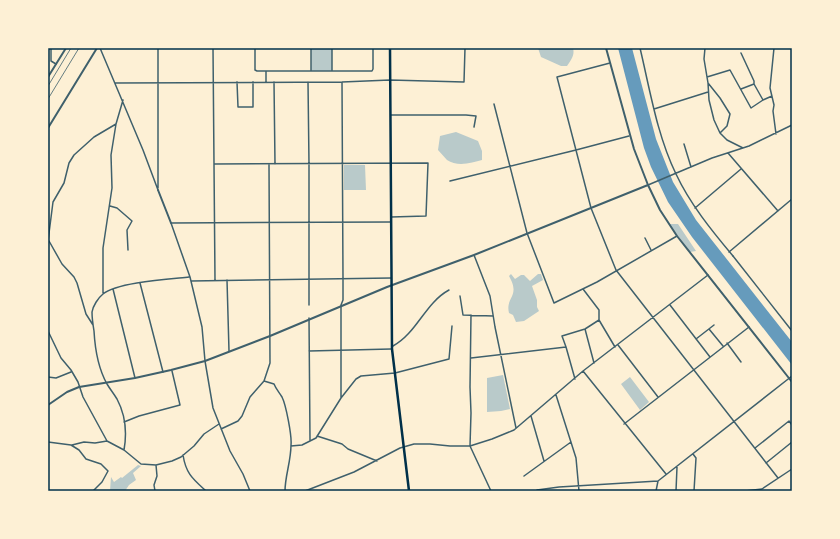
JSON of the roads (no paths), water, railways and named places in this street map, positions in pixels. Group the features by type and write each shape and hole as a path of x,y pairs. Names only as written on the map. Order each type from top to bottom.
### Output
{"main road":[{"path":"390,48 392,348 409,491"}],"street":[{"path":"51,48 51,61 56,64"},
{"path":"48,77 66,48"},
{"path":"99,48 123,100 190,277 202,327 205,360 213,408 230,451 244,474 250,491"},
{"path":"48,128 99,48"},
{"path":"158,48 158,190"},
{"path":"213,48 215,280"},
{"path":"255,48 255,70 257,71 372,71 374,69 373,48"},
{"path":"311,48 311,71"},
{"path":"332,48 332,71"},
{"path":"115,83 342,82 390,80 464,82 465,48"},
{"path":"606,48 629,136 648,185 660,210 677,236 792,382"},
{"path":"640,48 654,109 667,154 676,174 695,208 792,331"},
{"path":"705,48 704,59 708,92 714,120 720,133 727,140 743,148"},
{"path":"774,48 770,88 774,106 773,111 776,134"},
{"path":"741,53 754,84 763,100"},
{"path":"610,63 557,77 591,208 616,270 778,478"},
{"path":"707,77 730,70 751,108 772,96"},
{"path":"266,71 266,82"},
{"path":"237,82 238,107 253,107 253,82"},
{"path":"274,82 275,164"},
{"path":"308,82 309,305"},
{"path":"341,398 341,305 343,300 342,82"},
{"path":"708,83 730,114 727,126 720,133"},
{"path":"741,89 754,84"},
{"path":"654,109 708,92"},
{"path":"103,293 103,248 112,188 112,155 116,124 123,100"},
{"path":"494,104 527,233 554,302 583,289 677,236"},
{"path":"391,115 476,116 474,127"},
{"path":"94,326 86,314 74,277 62,264 48,240 53,202 64,183 69,163 74,155 94,137 116,124"},
{"path":"48,405 67,392 79,387 135,378 171,370 205,360 270,336 391,285 474,255 691,167 743,148 776,134 792,125"},
{"path":"450,182 629,136"},
{"path":"684,144 691,167"},
{"path":"728,153 778,211"},
{"path":"214,164 269,165 428,163 426,216 391,217"},
{"path":"221,429 238,421 242,416 250,397 264,380 270,363 269,165"},
{"path":"695,208 741,168"},
{"path":"729,252 792,199"},
{"path":"110,206 117,208 132,220 127,230 128,250"},
{"path":"171,224 308,224 391,222"},
{"path":"645,238 651,250"},
{"path":"474,255 490,296 516,428"},
{"path":"305,491 354,472 399,448 414,444 470,446 511,432 614,347 708,275"},
{"path":"124,450 126,437 124,422 118,400 107,383 96,350 92,312 96,302 103,293 113,289 157,279 190,277"},
{"path":"191,281 392,278"},
{"path":"227,280 229,351"},
{"path":"140,283 163,372"},
{"path":"113,289 135,378"},
{"path":"583,289 599,310 599,320 614,347"},
{"path":"309,351 392,348 405,338 437,298 450,290"},
{"path":"460,296 463,315 493,316"},
{"path":"670,305 710,357"},
{"path":"471,315 470,446 491,491"},
{"path":"310,318 310,441"},
{"path":"575,379 562,336 585,329 599,320"},
{"path":"696,339 714,325"},
{"path":"291,446 302,445 317,436 341,398 356,379 361,376 395,373 449,359 452,326"},
{"path":"624,424 749,327"},
{"path":"585,329 594,363"},
{"path":"710,329 723,347"},
{"path":"48,331 61,358 72,371 83,398 107,441 124,450 141,464 156,465 172,462 194,446 204,434 219,424"},
{"path":"727,343 741,362"},
{"path":"618,345 658,397"},
{"path":"470,358 566,348"},
{"path":"124,422 144,414 180,405 171,370"},
{"path":"48,378 56,378 72,371"},
{"path":"583,372 666,475"},
{"path":"537,491 559,487 579,487 658,481 792,376"},
{"path":"264,380 274,384 276,390 281,396 291,439 285,491"},
{"path":"556,395 576,458 579,491"},
{"path":"531,416 544,462"},
{"path":"755,448 789,421 792,425"},
{"path":"317,436 342,444 348,449 377,461"},
{"path":"48,442 75,445 84,442 95,443 107,441"},
{"path":"524,476 571,442"},
{"path":"766,463 792,442"},
{"path":"71,445 79,450 86,459 102,464 108,471 102,482 93,491"},
{"path":"693,454 696,458 694,491"},
{"path":"183,455 188,474 206,491"},
{"path":"155,491 154,485 157,476 156,465"},
{"path":"676,491 677,467"},
{"path":"745,491 762,489 792,469"},
{"path":"656,491 658,481"}],"water":[{"path":"618,48 632,48 656,139 673,182 696,220 792,342 792,365 692,237 668,202 651,167 644,148"}],"railway":[{"path":"48,86 71,48"},
{"path":"48,99 79,48"}]}
